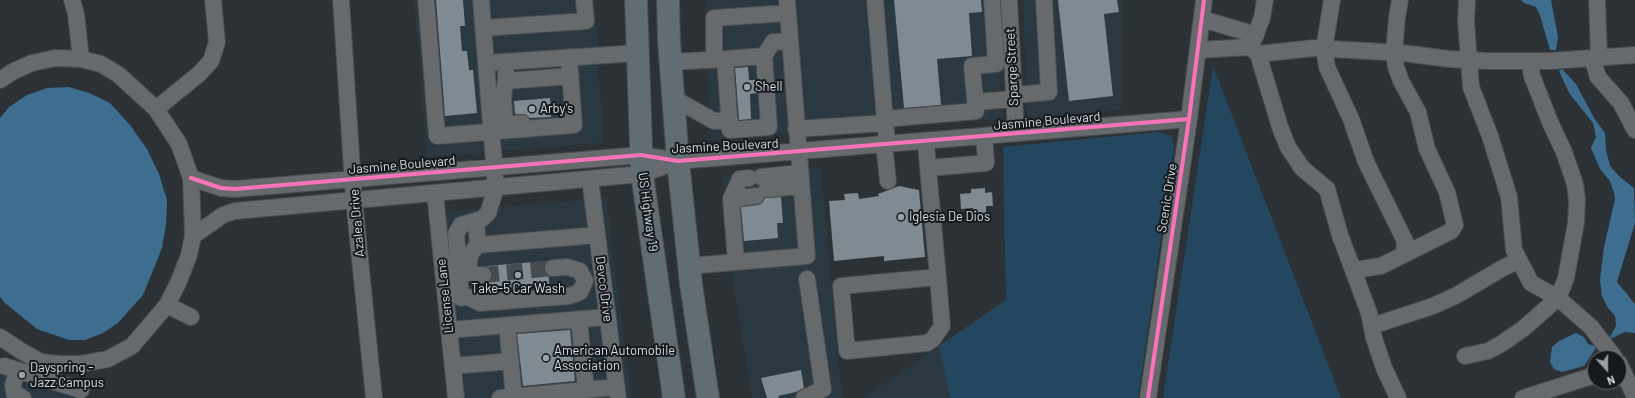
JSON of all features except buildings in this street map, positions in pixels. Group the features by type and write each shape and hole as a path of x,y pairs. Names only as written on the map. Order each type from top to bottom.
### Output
{"highway":[{"name":"US Highway 19","path":"636,0 642,165 674,398"},
{"path":"668,0 678,161 689,266 708,398"}],"street":[{"path":"72,0 76,14 81,59"},
{"path":"156,109 199,74 211,61 217,42 214,0"},
{"name":"Azalea Drive","path":"341,0 354,200 374,398"},
{"path":"426,0 437,136 574,125 569,57"},
{"path":"481,0 496,188 488,213 476,222 461,225 456,234 458,298 547,291 569,296 580,292 584,287 584,276 580,271 574,268 554,268"},
{"path":"483,28 586,21 584,0"},
{"path":"875,0 885,121 888,181"},
{"path":"769,119 796,123 885,121 976,111 972,66 996,64 992,0"},
{"name":"Sparge Street","path":"1009,0 1016,133"},
{"path":"975,102 1049,92 1044,0"},
{"name":"Scenic Drive","path":"1148,398 1189,119 1204,0"},
{"path":"1265,0 1255,45 1280,126 1288,147 1302,168 1327,189 1340,234 1369,313 1384,368 1398,398"},
{"path":"1332,0 1324,49 1326,67 1351,119 1366,162 1408,248"},
{"path":"1354,270 1381,266 1408,248 1451,231 1455,225 1447,192 1427,149 1418,112 1401,81 1394,52 1400,0"},
{"path":"1467,0 1466,22 1471,87 1490,136 1509,198 1514,250 1532,283 1558,298 1591,327 1608,350"},
{"path":"1597,0 1595,58 1598,76 1621,103 1635,130"},
{"path":"689,266 807,256 788,7 714,18 738,156"},
{"path":"1202,19 1255,45"},
{"path":"673,98 714,121 733,125 769,127 764,56 773,42 790,41"},
{"path":"1198,50 1255,45 1394,52 1469,60 1530,61 1635,55"},
{"path":"486,63 638,53"},
{"path":"671,62 764,56"},
{"path":"0,80 14,71 32,63 55,58 81,59 101,64 119,75 156,109 179,144 192,178 193,236 189,255 179,281 167,305 132,346 108,359 80,364 41,362 0,337"},
{"path":"505,61 506,81 503,94 505,125 574,119"},
{"path":"1465,356 1488,351 1524,328 1558,298 1566,278 1576,223 1577,200 1575,184 1564,152 1550,122 1535,82 1530,61"},
{"path":"506,81 571,76"},
{"name":"Jasmine Boulevard","path":"192,178 221,188 235,189 494,167 642,165 1189,119"},
{"path":"928,168 986,163 984,136"},
{"path":"926,141 928,168 938,277 942,326 933,339 927,343 847,351 841,286 938,277"},
{"name":"Jasmine Boulevard","path":"193,236 223,215 235,211 590,179 642,165"},
{"name":"Devco Drive","path":"590,179 617,393"},
{"path":"736,262 752,188 801,183"},
{"name":"License Lane","path":"435,193 458,298 449,330 456,398"},
{"path":"476,222 478,245"},
{"path":"483,275 471,273 469,268 468,261 471,253 478,245 597,235"},
{"path":"1372,326 1433,306 1457,295 1519,260"},
{"path":"804,398 823,390 807,279"},
{"path":"167,305 191,317"},
{"path":"449,330 608,317"},
{"path":"579,319 586,390"},
{"path":"507,325 511,361 507,397 586,390 617,393"},
{"path":"7,369 21,351"},
{"path":"453,366 511,361"},
{"path":"7,369 58,391 81,394 80,364"},
{"path":"7,369 13,385 14,393 23,398"},
{"path":"1523,398 1587,378"},
{"path":"1627,380 1635,397"}],"shaded area":[{"path":"414,0 595,0 603,143 427,157"},
{"path":"706,0 998,0 1002,119 711,139 706,52"},
{"path":"1023,0 1122,0 1121,110 1027,118"},
{"path":"1521,0 1551,0 1558,37 1556,50 1550,50 1540,15 1536,7 1524,3"},
{"path":"1213,66 1341,398 1163,398"},
{"path":"1562,69 1576,84 1594,118 1605,133 1606,150 1610,166 1620,177 1634,188 1635,223 1617,282 1635,304 1635,333 1625,332 1612,338 1610,337 1616,326 1615,316 1608,308 1602,296 1600,280 1604,247 1615,199 1614,193 1610,181 1600,169 1591,148 1596,137 1593,123 1569,93 1559,71"},
{"path":"69,87 89,93 110,103 130,125 147,149 159,174 167,200 166,224 162,248 143,295 118,323 103,333 85,340 69,340 37,329 5,303 0,297 0,118 9,107 27,95 47,88"},
{"path":"1158,132 1172,136 1174,147 1138,398 950,398 939,346 1006,300 1003,147"},
{"path":"821,167 842,398 752,398 734,287 722,175"},
{"path":"607,198 612,250 632,398 447,398 432,213"},
{"path":"1576,333 1584,337 1588,344 1595,346 1596,348 1595,350 1587,350 1587,362 1584,366 1562,372 1554,369 1550,362 1552,347 1559,341"},
{"path":"939,346 950,398 864,398"},
{"name":"Dayspring - Jazz Campus","path":"0,359 70,394 72,398 0,398"}],"tunnel":[{"path":"483,275 553,268"}],"cycle path":[{"path":"1148,398 1189,119 1204,0"},
{"path":"191,178 221,188 235,189 641,155 678,161 1189,119"}],"place":[{"name":"Shell","path":"747,87"},
{"name":"Arby's","path":"532,109"},
{"name":"Iglesia De Dios","path":"901,217"},
{"name":"Take-5 Car Wash","path":"518,275"},
{"name":"American Automobile Association","path":"546,358"},
{"name":"Dayspring - Jazz Campus","path":"22,375"}]}
